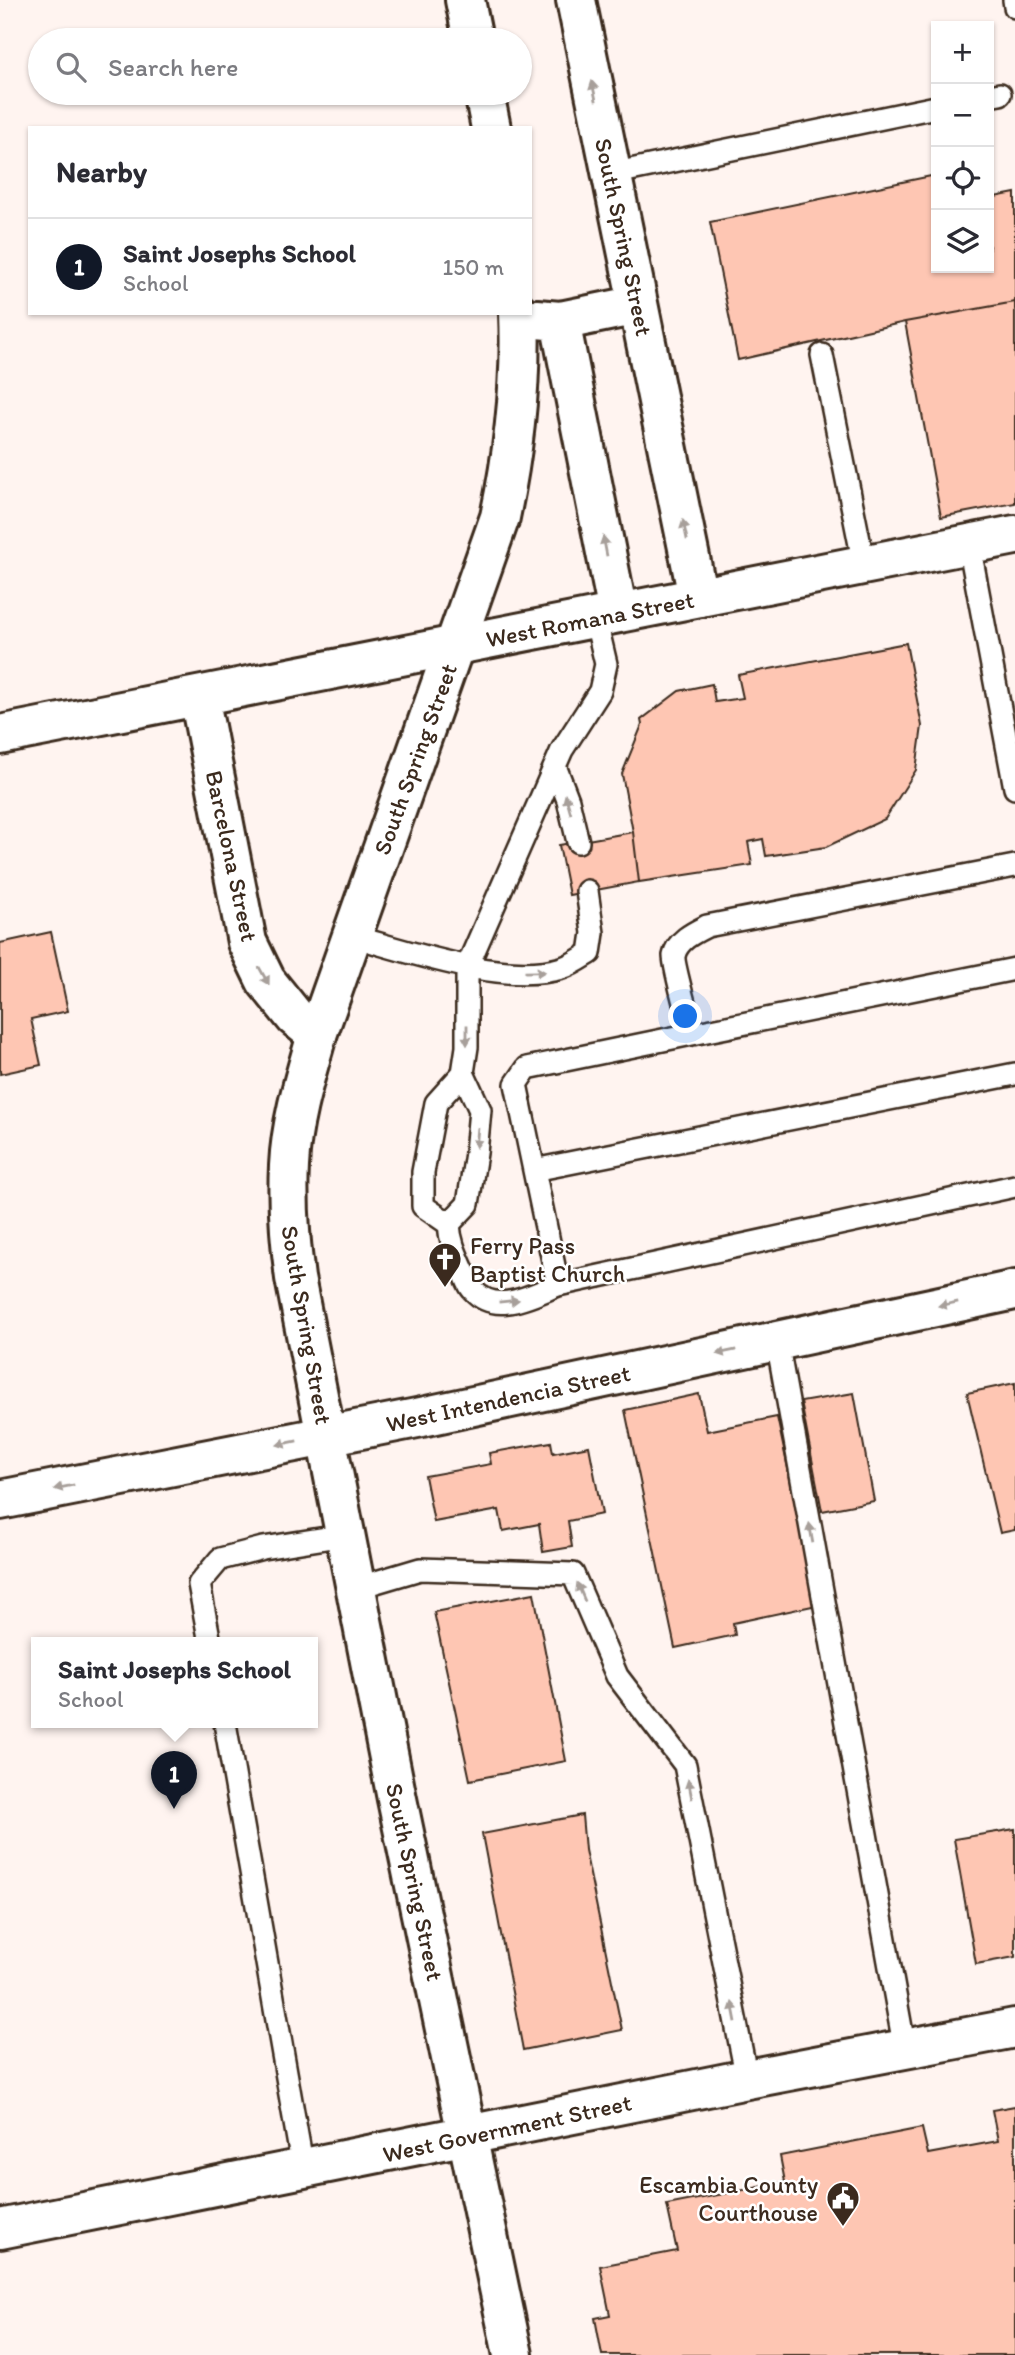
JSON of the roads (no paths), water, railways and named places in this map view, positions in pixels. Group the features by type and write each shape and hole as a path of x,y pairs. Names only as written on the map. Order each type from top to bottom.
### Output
{"street":[{"path":"465,0 471,28"},
{"name":"South Spring Street","path":"576,0 698,597"},
{"path":"486,105 491,126"},
{"path":"519,315 560,321 638,305"},
{"name":"South Spring Street","path":"513,2355 295,1278 289,1230 289,1164 299,1098 317,1035 500,517 520,384 519,315"},
{"path":"560,321 606,615"},
{"name":"West Romana Street","path":"0,735 1015,535"},
{"name":"Barcelona Street","path":"199,696 247,943 266,981 295,1017 317,1035"},
{"name":"West Intendencia Street","path":"0,1500 326,1436 1015,1290"},
{"name":"West Government Street","path":"0,2229 1015,2028"}],"lane":[{"path":"1014,0 1015,7"},
{"path":"611,174 931,108"},
{"path":"822,355 864,565"},
{"path":"970,544 1015,788"},
{"path":"606,615 606,664 600,691 562,750 467,967 467,1046 463,1073 480,1110 468,1204 449,1224 450,1242 471,1289 497,1302 515,1302 558,1284 1015,1186"},
{"path":"555,766 568,800 578,842"},
{"path":"692,1034 674,956 680,944 694,932 707,926 1015,866"},
{"path":"352,936 467,967 537,973 565,968 590,953 593,933 587,891"},
{"path":"558,1284 516,1084 527,1068 1015,970"},
{"path":"449,1224 422,1206 423,1172 436,1103 463,1073"},
{"path":"534,1170 1015,1074"},
{"path":"777,1341 905,2050"},
{"path":"209,1637 199,1584 220,1559 263,1548 345,1535"},
{"path":"356,1588 420,1569 573,1574 617,1676 685,1765 747,2079"},
{"path":"226,1728 303,2169"}],"place":[{"name":"Ferry Pass Baptist Church","path":"445,1289"},
{"name":"Saint Josephs School","path":"174,1809"},
{"name":"Escambia County Courthouse","path":"843,2228"}]}
